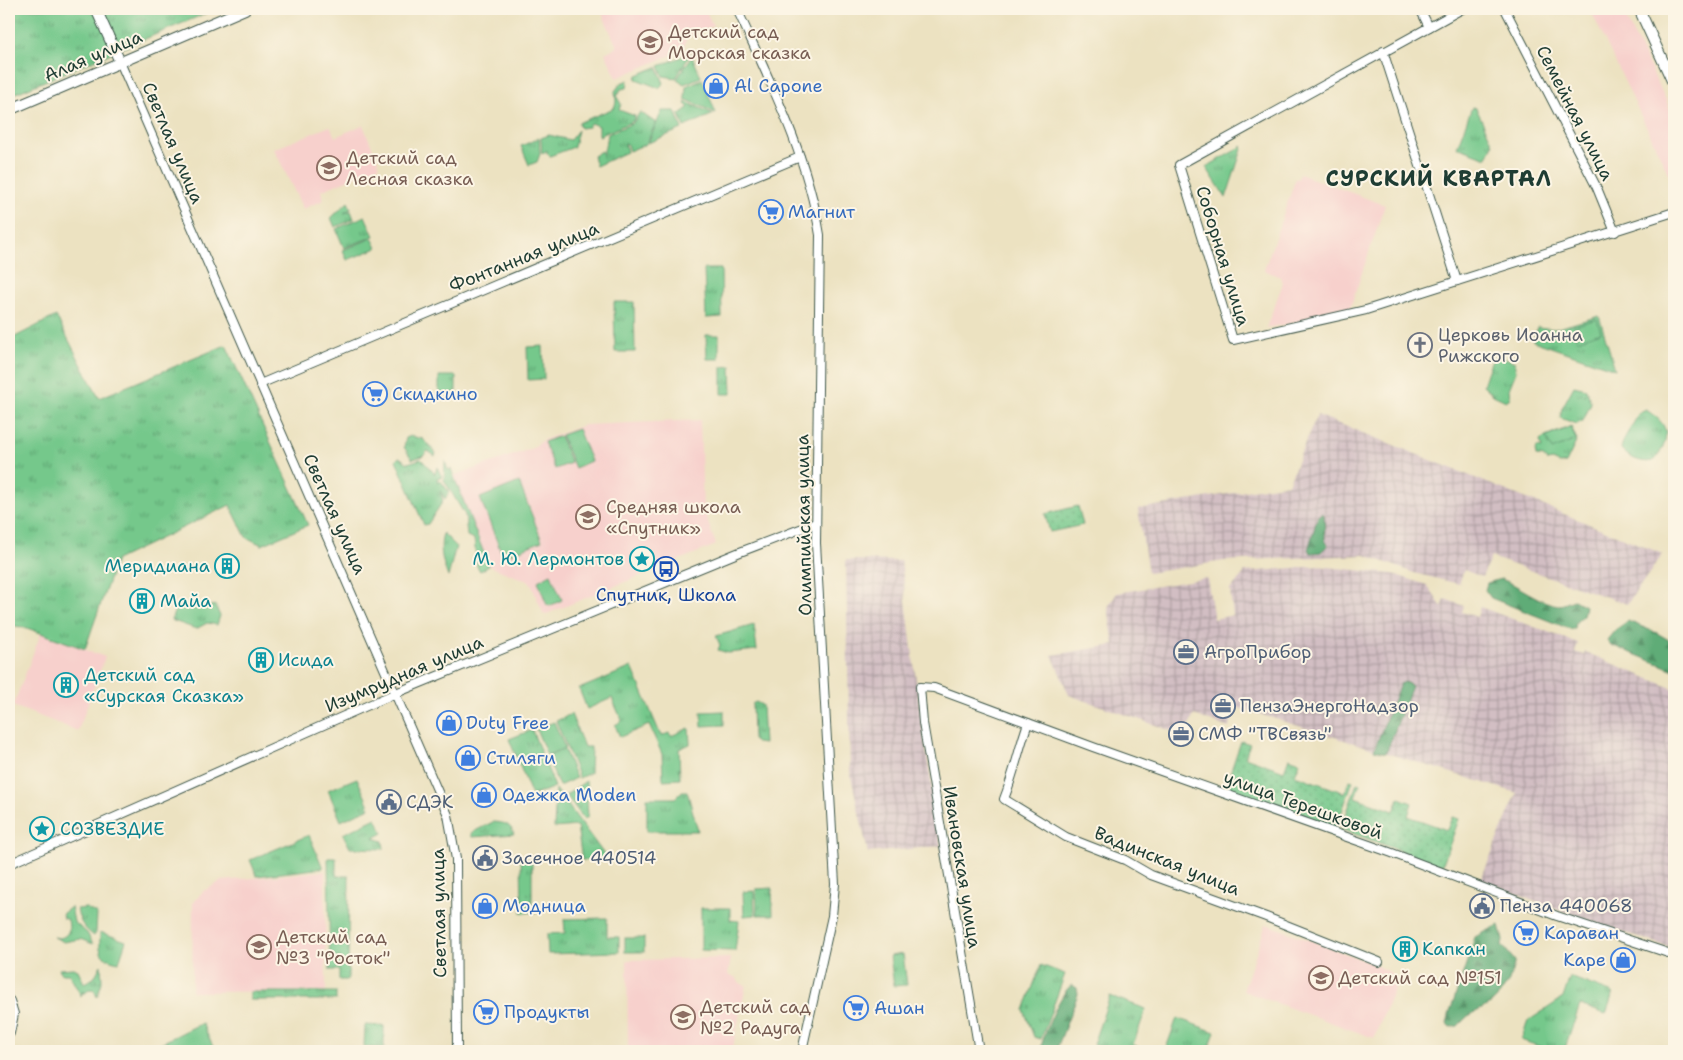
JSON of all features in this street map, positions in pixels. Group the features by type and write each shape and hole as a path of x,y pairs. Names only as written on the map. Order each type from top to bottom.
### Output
{"main road":[{"name":"Светлая улица","path":"96,9 120,62"},
{"name":"Алая улица","path":"9,110 245,9"},
{"path":"1639,9 1674,85"},
{"path":"9,1001 13,1014 9,1033"}],"street":[{"name":"Олимпийская улица","path":"737,9 783,109 816,209 820,234 816,523 835,884 832,916 802,1051"},
{"path":"1420,9 1429,27"},
{"name":"Соборная улица","path":"1462,9 1179,165 1233,340 1366,310 1674,212"},
{"name":"Семейная улица","path":"1505,9 1581,157 1615,232"},
{"path":"1383,51 1457,281"},
{"name":"Светлая улица","path":"120,62 448,815 455,842 457,1051"},
{"name":"Фонтанная улица","path":"260,384 800,157"},
{"name":"Изумрудная улица","path":"9,864 396,693 740,552 816,523"},
{"name":"улица Терешковой","path":"920,687 934,688 1392,853 1557,916 1674,955"},
{"name":"Ивановская улица","path":"920,687 923,723 979,1051"},
{"name":"Вадинская улица","path":"1028,723 1019,748 1017,764 1004,799 1066,837 1126,860 1152,875 1266,917 1379,962"}],"shaded area":[{"name":"Детский сад Морская сказка","path":"614,9 705,9 713,26 687,37 683,50 617,78 605,53 617,47 602,13"},
{"path":"1590,9 1621,9 1667,102 1674,120 1674,185"},
{"name":"Детский сад Лесная сказка","path":"363,125 380,166 321,191 324,200 303,209 274,149 330,126 335,137"},
{"path":"1300,174 1385,205 1350,308 1316,319 1307,317 1305,321 1266,328 1283,283 1280,277 1264,270 1296,178 1298,179"},
{"path":"1317,415 1663,554 1627,604 1491,557 1482,577 1464,570 1459,584 1414,573 1365,555 1224,561 1148,573 1138,509 1288,484"},
{"name":"Средняя школа «Спутник»","path":"700,420 703,508 716,545 544,615 530,582 489,566 453,476 533,448 543,440 584,425"},
{"path":"846,560 901,561 920,711 941,846 868,853 850,772"},
{"path":"1318,566 1393,574 1427,585 1442,607 1445,599 1464,606 1462,612 1477,617 1480,607 1578,643 1575,652 1584,655 1585,652 1674,689 1674,949 1538,903 1481,879 1517,793 1236,707 1229,728 1194,715 1184,735 1069,695 1052,655 1114,645 1108,607 1117,593 1207,578 1214,619 1233,615 1230,590 1245,572"},
{"path":"41,633 105,657 78,731 13,706"},
{"name":"Детский сад №3 \"Росток\"","path":"325,871 326,991 192,992 193,903 203,891 222,881"},
{"name":"Детский сад №151","path":"1266,924 1371,963 1393,974 1397,982 1374,1038 1243,991"},
{"name":"Детский сад №2 Радуга","path":"731,958 728,975 735,977 740,983 746,985 732,1051 628,1050 627,960"}],"green space":[{"path":"9,9 213,9 214,10 9,96"},
{"path":"691,53 676,78 663,76 659,66"},
{"path":"692,56 701,77 684,84 677,79"},
{"path":"657,67 664,83 659,88 636,79 637,75"},
{"path":"702,79 716,113 685,99 686,86"},
{"path":"628,80 627,88 621,89 617,97 621,104 619,110 635,116 633,121 599,136 599,126 590,123 588,127 580,128 578,123 614,108 616,102 615,91 621,83"},
{"path":"686,102 714,114 684,127 679,115 689,107 685,104"},
{"path":"1472,107 1476,108 1493,144 1487,158 1457,147"},
{"path":"662,111 675,111 682,129 648,143"},
{"path":"640,112 656,123 646,144 629,151 627,144 625,144 627,152 596,166 593,156 601,151 603,155 608,134 633,123"},
{"path":"578,130 574,147 550,156 547,150 542,154 541,138 549,135 570,140"},
{"path":"539,138 540,154 537,162 529,165 521,146"},
{"path":"1243,146 1226,198 1206,167"},
{"path":"348,202 351,209 344,213 351,211 354,219 335,227 331,218"},
{"path":"365,216 374,236 344,248 336,229"},
{"path":"372,238 377,248 347,260 343,250"},
{"path":"704,269 721,269 722,317 706,318"},
{"path":"614,302 634,302 635,352 615,352"},
{"path":"56,316 99,398 226,345 308,525 262,545 246,537 230,505 116,560 85,649 27,628 9,625 9,340"},
{"path":"1599,316 1615,369 1533,341 1537,327 1555,329"},
{"path":"1597,319 1601,332 1577,340 1573,326"},
{"path":"706,335 719,335 719,359 707,359"},
{"path":"543,346 544,379 528,380 527,347"},
{"path":"1497,355 1515,362 1516,372 1509,389 1510,398 1506,401 1493,395 1483,385 1491,362"},
{"path":"731,366 732,394 722,394 722,367"},
{"path":"439,376 456,376 456,393 439,394"},
{"path":"1574,386 1586,389 1591,403 1583,421 1577,424 1560,418 1562,408"},
{"path":"1646,410 1654,415 1664,426 1666,438 1655,460 1646,462 1632,458 1621,449 1638,414"},
{"path":"1571,426 1577,440 1566,463 1559,464 1553,460 1547,461 1544,457 1536,456 1535,450 1537,447 1542,448 1540,441 1543,438"},
{"path":"1571,427 1576,440 1552,450 1546,437"},
{"path":"578,429 591,461 575,468 561,435"},
{"path":"411,436 423,439 436,453 435,456 428,451 423,456 412,459 404,447 406,438"},
{"path":"560,436 571,463 555,469 544,442"},
{"path":"399,457 408,463 421,459 435,474 437,467 442,477 437,478 438,484 440,480 449,492 445,499 440,491 443,501 428,524 424,525 396,460"},
{"path":"445,461 448,470 451,469 489,566 480,571 477,566 474,539 467,536 465,515 444,480"},
{"path":"519,482 542,541 503,557 480,498"},
{"path":"1078,506 1083,525 1050,532 1045,514"},
{"path":"1321,513 1324,515 1325,540 1328,545 1321,552 1311,553 1308,550 1318,516"},
{"path":"443,533 456,546 448,577 442,555"},
{"path":"551,574 562,600 550,606 547,605 538,581"},
{"path":"1501,579 1552,604 1561,605 1574,600 1585,606 1583,616 1576,622 1575,629 1570,629 1491,598 1485,590 1487,583"},
{"path":"178,603 191,606 193,609 215,605 220,616 217,625 207,623 196,629 171,620"},
{"path":"1628,621 1657,633 1674,643 1674,670 1611,645 1607,640 1615,630"},
{"path":"754,625 757,650 728,653 718,650 720,645 716,636"},
{"path":"632,667 661,736 669,733 671,736 689,728 690,744 679,749 680,779 663,780 662,754 649,725 620,737 615,725 622,721 612,698 587,709 579,689"},
{"path":"1405,682 1412,686 1386,753 1374,750 1400,684"},
{"path":"756,702 762,705 764,744 753,740 752,704"},
{"path":"724,711 724,725 702,726 701,712"},
{"path":"571,714 584,747 591,747 590,773 579,778 556,721"},
{"path":"554,722 565,748 547,755 536,729"},
{"path":"532,730 555,787 532,796 509,739"},
{"path":"1241,741 1250,744 1245,757 1284,771 1289,758 1300,762 1295,775 1345,793 1350,780 1353,781 1336,828 1225,788"},
{"path":"564,749 576,778 559,786 547,757"},
{"path":"357,778 370,808 341,821 328,790"},
{"path":"586,781 588,817 584,819 566,795"},
{"path":"1357,783 1360,784 1355,797 1394,811 1399,798 1412,803 1408,816 1447,830 1452,817 1459,819 1442,866 1341,829"},
{"path":"556,789 606,857 606,861 582,860 577,826 554,828"},
{"path":"682,791 687,791 698,831 647,831 647,798 675,798"},
{"path":"376,818 383,833 374,838 383,841 384,849 350,848 343,834"},
{"path":"493,822 506,824 514,834 472,837 471,833"},
{"path":"309,835 323,868 257,876 250,860"},
{"path":"521,857 526,857 526,861 532,861 532,905 536,905 537,912 522,913"},
{"path":"328,858 336,858 336,876 349,876 348,980 339,980 339,970 330,970"},
{"path":"772,888 773,915 757,915 756,889"},
{"path":"754,891 755,915 744,916 743,892"},
{"path":"71,907 74,922 87,933 93,944 80,939 64,942 54,937 64,937 68,933 68,920 63,918 62,914"},
{"path":"86,908 97,914 96,933 94,936 82,924 78,913 77,909"},
{"path":"701,908 730,908 730,920 739,921 735,951 701,950"},
{"path":"607,918 607,937 619,937 619,952 548,954 547,934 565,933 564,919"},
{"path":"1499,925 1503,940 1502,945 1515,961 1509,981 1491,1004 1468,1016 1458,1026 1450,1027 1447,1024 1449,1015 1475,937"},
{"path":"100,932 126,941 119,962 103,956 101,953"},
{"path":"625,938 644,938 644,952 625,952"},
{"path":"903,954 907,985 894,986 890,956"},
{"path":"101,965 102,982 97,997 94,990 90,989 84,994 83,991 81,996 69,974 62,974 59,969 73,968 78,970 84,983 94,978"},
{"path":"1041,965 1065,974 1041,1039 1034,1037 1024,1010"},
{"path":"1570,977 1613,993 1606,1014 1580,1005 1564,1051 1552,1051 1521,1040 1528,1021 1563,998"},
{"path":"1072,985 1077,988 1078,994 1056,1051 1040,1051 1048,1025 1057,1005 1067,989"},
{"path":"250,992 336,992 336,1000 250,1000"},
{"path":"1110,996 1146,1009 1133,1045 1137,1046 1135,1051 1113,1051 1093,1044"},
{"path":"1177,1018 1215,1032 1208,1051 1165,1051"},
{"path":"202,1023 215,1051 145,1051"},
{"path":"365,1025 384,1026 384,1048 364,1047"}],"place":[{"name":"Детский сад Морская сказка","path":"650,42"},
{"name":"Al Capone","path":"716,86"},
{"name":"Детский сад Лесная сказка","path":"329,168"},
{"name":"Магнит","path":"771,212"},
{"name":"Церковь Иоанна Рижского","path":"1420,345"},
{"name":"Скидкино","path":"375,394"},
{"name":"Средняя школа «Спутник»","path":"588,517"},
{"name":"М. Ю. Лермонтов","path":"642,559"},
{"name":"Меридиана","path":"227,566"},
{"name":"Спутник, Школа","path":"666,569"},
{"name":"Майа","path":"142,601"},
{"name":"АгроПрибор","path":"1186,652"},
{"name":"Исида","path":"261,660"},
{"name":"Детский сад «Сурская Сказка»","path":"66,685"},
{"name":"ПензаЭнергоНадзор","path":"1223,706"},
{"name":"Duty Free","path":"449,723"},
{"name":"СМФ \"ТВСвязь\"","path":"1181,734"},
{"name":"Стиляги","path":"468,758"},
{"name":"Одежка Moden","path":"484,795"},
{"name":"СДЭК","path":"389,802"},
{"name":"СОЗВЕЗДИЕ","path":"42,829"},
{"name":"Засечное 440514","path":"485,858"},
{"name":"Модница","path":"485,906"},
{"name":"Пенза 440068","path":"1482,906"},
{"name":"Караван","path":"1526,933"},
{"name":"Детский сад №3 \"Росток\"","path":"259,947"},
{"name":"Капкан","path":"1405,949"},
{"name":"Каре","path":"1623,960"},
{"name":"Детский сад №151","path":"1321,978"},
{"name":"Ашан","path":"856,1008"},
{"name":"Продукты","path":"486,1012"},
{"name":"Детский сад №2 Радуга","path":"683,1017"}],"district":[{"name":"СУРСКИЙ КВАРТАЛ","path":"1439,178"}]}
